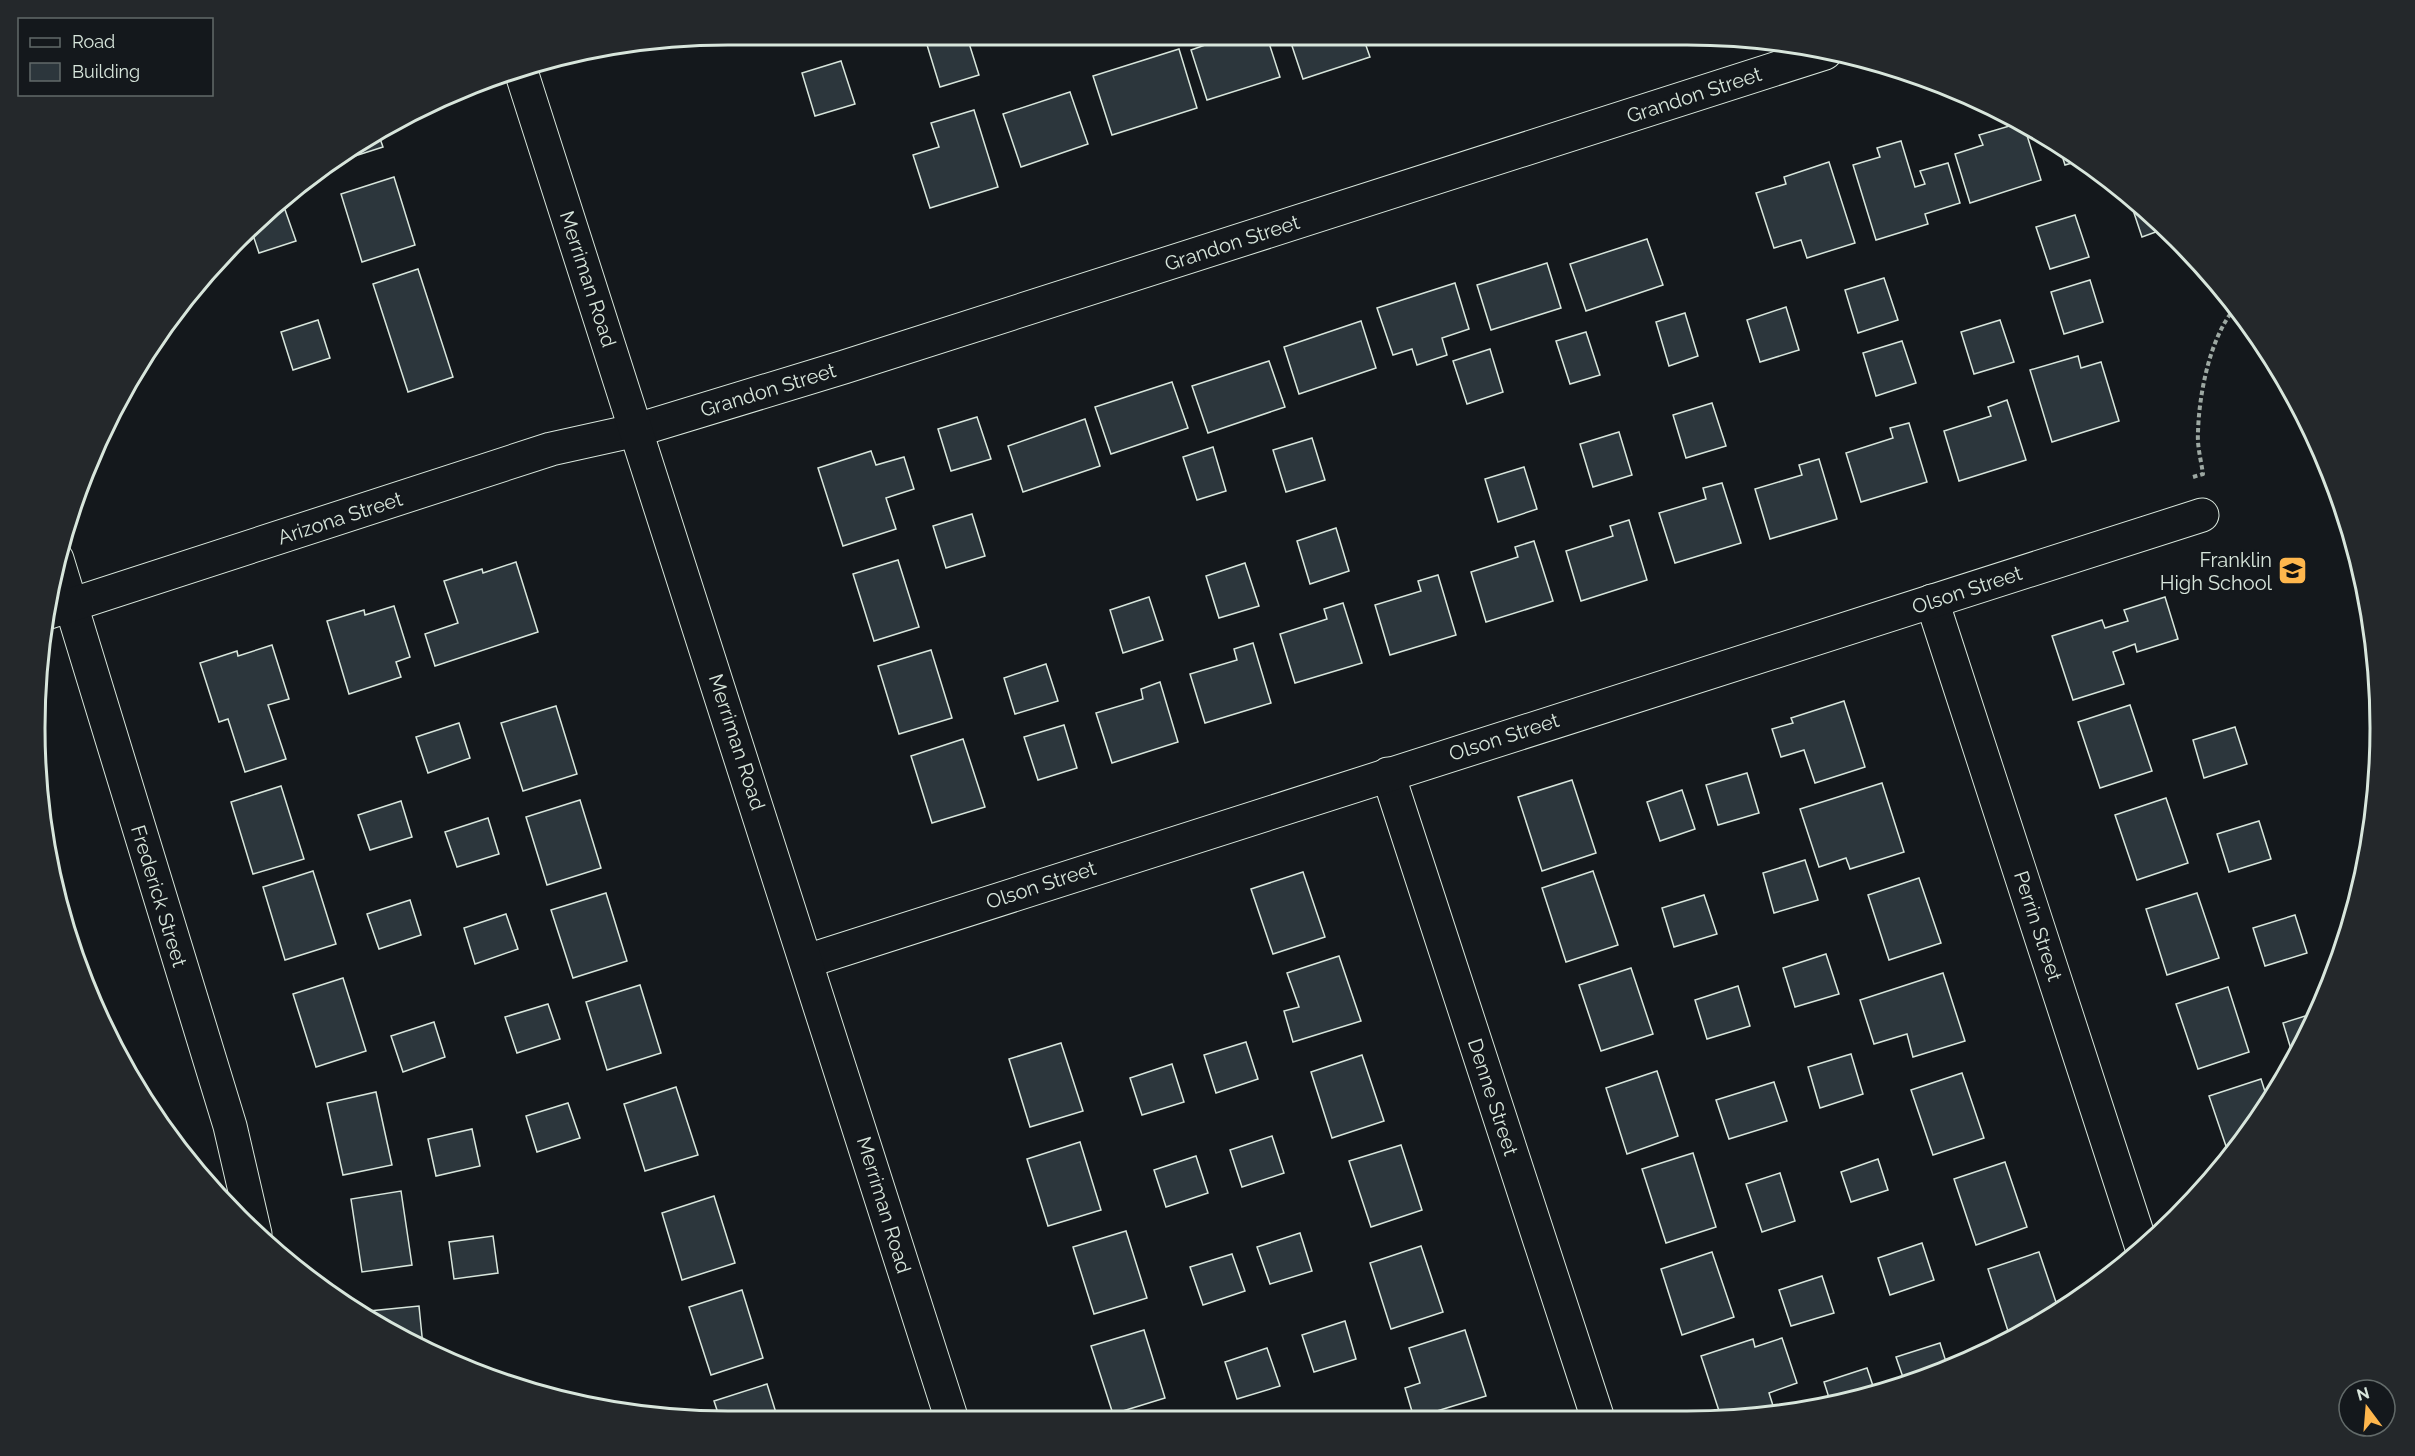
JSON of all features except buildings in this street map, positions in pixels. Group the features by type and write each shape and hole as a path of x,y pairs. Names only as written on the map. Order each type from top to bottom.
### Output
{"street":[{"name":"Grandon Street","path":"637,430 856,363 1814,57"},
{"name":"Merriman Road","path":"523,77 807,960 949,1411"},
{"name":"Arizona Street","path":"58,609 551,449 637,430"},
{"name":"Olson Street","path":"807,960 2202,515"},
{"name":"Perrin Street","path":"1932,601 2139,1240"},
{"name":"Frederick Street","path":"58,609 230,1126 251,1217"},
{"name":"Denne Street","path":"1388,774 1595,1411"}],"path":[{"path":"2184,480 2203,474 2198,434 2202,392 2222,323 2230,314"}],"place":[{"name":"Franklin High School","path":"2293,571"}]}
